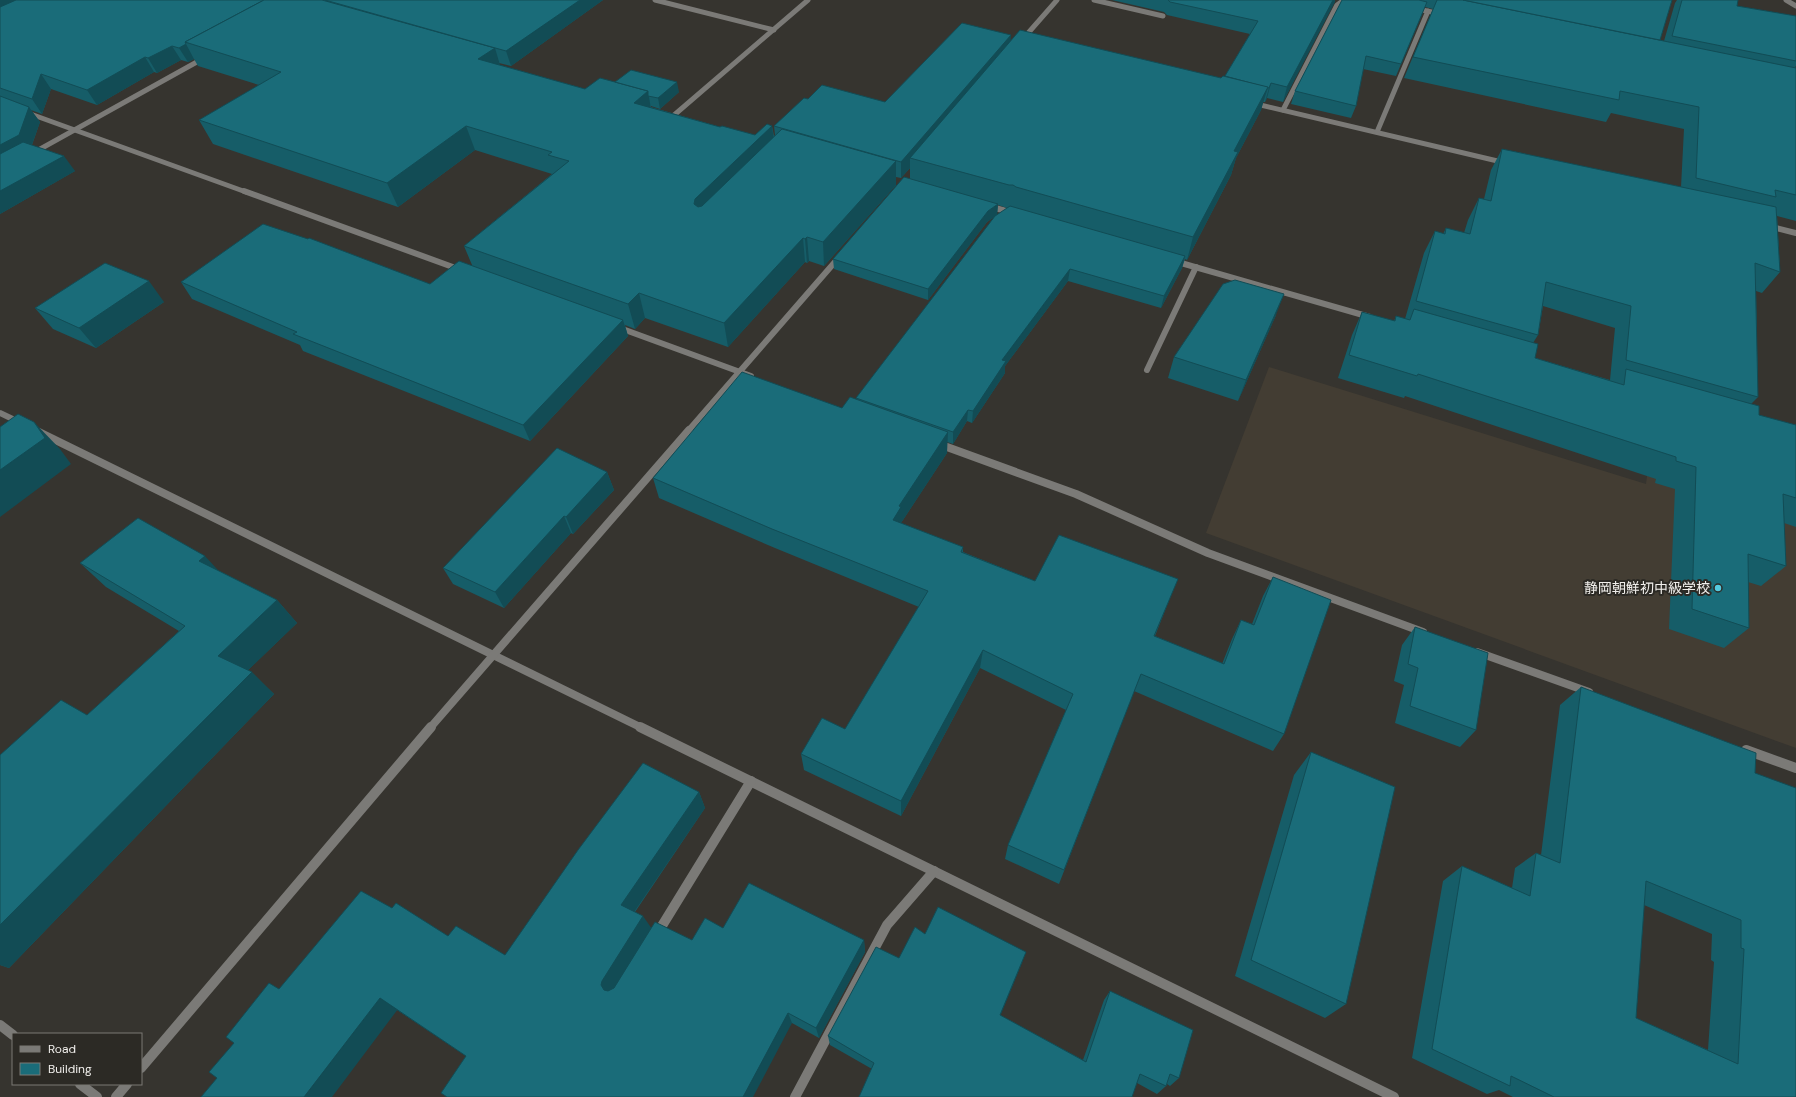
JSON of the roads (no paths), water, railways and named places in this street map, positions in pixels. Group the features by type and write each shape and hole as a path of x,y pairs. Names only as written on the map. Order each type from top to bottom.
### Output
{"street":[{"path":"655,0 774,30"},
{"path":"673,116 808,0"},
{"path":"1017,46 1058,0"},
{"path":"1094,0 1163,16"},
{"path":"1283,110 1338,5 1344,0"},
{"path":"1786,0 1796,6"},
{"path":"1404,6 1451,16"},
{"path":"1377,132 1428,11"},
{"path":"27,156 212,54"},
{"path":"1248,102 1509,164"},
{"path":"15,108 470,274"},
{"path":"666,114 680,118"},
{"path":"979,204 1017,214"},
{"path":"1003,216 1009,212"},
{"path":"1765,226 1796,233"},
{"path":"142,1067 494,654 847,247"},
{"path":"1166,259 1373,318"},
{"path":"1147,370 1196,267"},
{"path":"612,325 762,380"},
{"path":"0,413 494,654 1394,1097"},
{"path":"926,440 1076,494 1208,553 1431,635"},
{"path":"1468,648 1595,695"},
{"path":"1736,746 1796,768"},
{"path":"652,942 751,781"},
{"path":"795,1097 887,925 934,871"},
{"path":"0,1025 12,1034"},
{"path":"81,1085 96,1097"},
{"path":"116,1097 126,1085"}],"place":[{"name":"静岡朝鮮初中級学校","path":"1718,588"}]}
